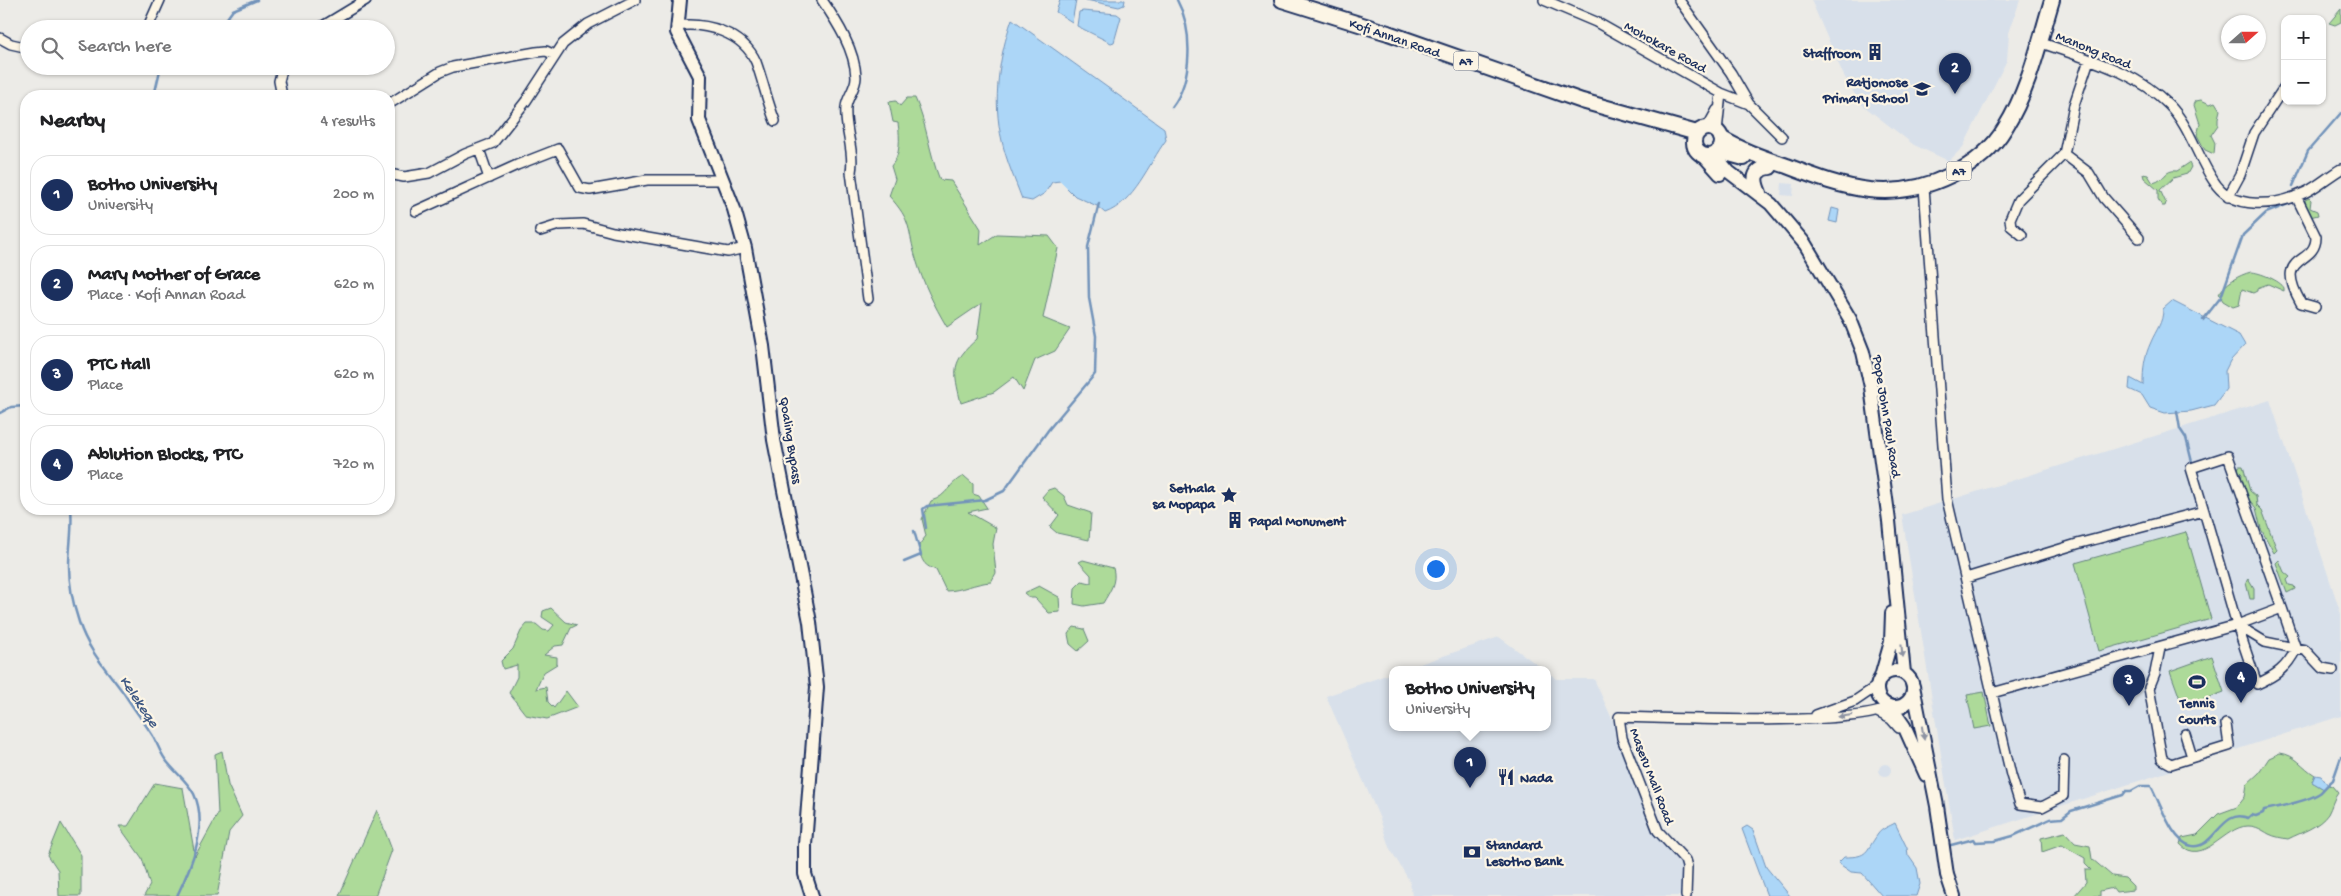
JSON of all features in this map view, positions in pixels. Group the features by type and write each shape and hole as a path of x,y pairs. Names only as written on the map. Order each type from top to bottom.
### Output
{"main road":[{"path":"676,26 680,0"},
{"name":"Kofi Annan Road","path":"1282,0 1388,33 1573,98 1650,121 1709,142 1770,167 1808,175"},
{"name":"Kofi Annan Road","path":"1709,142 1738,148 1808,175 1850,188 1888,192 1924,187 1964,169 1983,156 2014,114 2025,89 2052,0"},
{"name":"Qoaling Bypass","path":"676,26 677,32 700,76 699,120 734,209 745,248 763,346 774,440 815,660 817,687 804,845 805,874 812,896"},
{"name":"Pope John Paul Road","path":"1709,142 1729,172 1771,204 1805,244 1812,258 1835,291 1850,319 1863,352 1871,386 1891,533 1904,673"},
{"name":"Pope John Paul Road","path":"1709,142 1721,174 1766,207 1800,248 1812,258"},
{"path":"1759,194 1755,184 1756,174 1758,171 1770,167"},
{"name":"Pope John Paul Road","path":"1879,682 1892,632 1889,555 1891,533"},
{"path":"1937,806 1901,720 1890,706 1880,698 1879,682 1890,671 1904,673 1913,686 1937,806 1947,875 1954,896"},
{"path":"1890,706 1901,706 1907,702 1912,696 1913,686"}],"street":[{"path":"151,20 160,0"},
{"path":"333,20 366,0"},
{"path":"395,175 404,177 429,174 479,148 493,143 526,101 563,44 588,24 635,0"},
{"path":"822,0 842,34 852,60 856,79 846,105 853,159 851,172 868,299"},
{"name":"Mohokare Road","path":"1544,0 1596,22 1721,93 1749,104"},
{"path":"1679,0 1731,73 1749,104 1782,138"},
{"path":"676,26 704,25 721,31 746,46 755,60 775,121"},
{"path":"0,38 20,46"},
{"name":"Manong Road","path":"2039,42 2128,76 2169,105 2181,121 2214,182 2228,197"},
{"path":"395,100 440,72 453,67 536,52 546,51 555,55"},
{"path":"2022,235 2011,226 2010,219 2018,200 2064,154 2074,104 2089,60"},
{"path":"281,75 279,81 281,90"},
{"path":"2281,92 2254,133 2240,175 2228,197 2245,203 2260,203 2296,196 2341,169"},
{"path":"1709,142 1721,93"},
{"path":"479,148 489,178"},
{"path":"416,211 489,178 558,150 580,188 590,190 647,180 722,180"},
{"path":"2064,154 2090,173 2104,198 2139,238"},
{"path":"1924,187 1947,499 2011,775 2020,804 2042,807 2062,796 2064,760"},
{"path":"2296,196 2316,237 2316,244 2312,250 2295,263 2290,274 2291,281 2301,303 2315,307"},
{"path":"540,231 559,225 583,224 613,232 728,252 745,248"},
{"path":"2228,456 2296,650 2290,663 2274,676 2257,684 2204,511 2191,468 2228,456"},
{"path":"1966,578 2077,544 2204,511"},
{"path":"1992,694 2238,625 2282,608"},
{"path":"2238,625 2265,642 2296,650 2305,650 2322,668 2334,670"},
{"path":"2160,648 2155,673 2149,688 2162,759 2172,764 2229,746 2226,724"},
{"name":"Maseru Mall Road","path":"1799,719 1818,715 1847,704 1879,682"},
{"name":"Maseru Mall Road","path":"1686,896 1687,867 1685,860 1658,831 1622,738 1619,717 1799,719 1877,712 1890,706"},
{"path":"1877,712 1892,719 1914,748"},
{"path":"2185,734 2192,758"}],"shaded area":[{"name":"Ratjomose Primary School","path":"1811,0 2020,0 2009,33 2007,60 1963,147 1949,161 1914,145 1860,103 1843,74"},
{"path":"1782,183 1794,184 1793,196 1781,195"},
{"path":"2270,400 2341,614 2341,716 1955,840 1902,515"},
{"path":"1499,637 1539,666 1414,666"},
{"path":"1389,674 1389,731 1551,731 1551,675 1556,679 1594,679 1645,792 1659,832 1690,859 1688,896 1412,896 1410,882 1389,847 1380,819 1326,696"},
{"path":"1887,764 1890,765 1890,775 1883,776 1880,775 1879,768 1880,765"}],"green space":[{"path":"2341,9 2341,22 2335,25 2329,23"},
{"path":"907,98 915,98 940,180 951,181 981,229 980,245 997,234 1049,236 1058,248 1043,318 1070,329 1055,351 1035,360 1023,391 1014,377 994,392 961,403 956,382 956,367 962,354 977,339 982,303 947,327 922,277 906,219 889,196 895,179 891,166 897,157 899,140 898,123 893,122 889,102 896,101 900,106"},
{"path":"2201,100 2210,104 2215,102 2220,110 2218,125 2211,135 2215,143 2214,154 2205,150 2197,135 2200,124 2194,105 2196,101"},
{"path":"2189,163 2191,167 2187,174 2173,178 2160,190 2166,203 2165,206 2162,206 2158,199 2158,190 2144,178 2143,174 2148,175 2153,183 2160,180 2167,173 2177,171"},
{"path":"2309,198 2311,200 2310,208 2317,211 2318,215 2310,217 2305,207 2305,200"},
{"path":"2251,272 2274,280 2282,285 2284,291 2268,284 2257,288 2257,291 2253,293 2242,289 2239,305 2233,307 2223,301 2219,294 2225,286 2237,277"},
{"path":"2239,466 2243,466 2250,491 2256,496 2257,505 2262,510 2277,550 2274,553 2261,529 2256,508 2246,496 2241,482 2242,474 2238,470"},
{"path":"964,476 973,484 973,494 979,496 987,508 968,512 996,528 993,544 996,573 991,582 946,591 936,570 925,564 922,558 919,545 926,536 922,519 931,501 941,496"},
{"path":"1054,488 1064,496 1068,505 1091,513 1089,540 1057,533 1050,527 1059,515 1042,497 1048,490"},
{"path":"2186,532 2211,619 2099,651 2075,563"},
{"path":"1083,560 1113,568 1113,582 1103,603 1084,606 1074,604 1075,588 1082,581 1091,583 1091,575 1079,562"},
{"path":"2279,560 2284,572 2290,577 2287,580 2289,585 2294,586 2295,589 2287,593 2276,563"},
{"path":"2248,578 2254,588 2254,599 2250,599 2246,583"},
{"path":"1039,586 1059,597 1060,612 1049,613 1035,598 1030,598 1024,593"},
{"path":"551,608 566,622 577,625 571,628 563,645 555,646 544,655 557,657 557,664 544,672 536,689 546,687 548,702 554,708 566,691 578,707 547,719 526,715 509,693 517,677 517,665 503,669 501,661 513,649 521,631 527,624 536,624 543,630 549,631 554,625 542,617 543,611"},
{"path":"1074,627 1084,629 1089,641 1078,651 1070,644 1068,634"},
{"name":"Tennis Courts","path":"2212,656 2224,692 2183,707 2170,671"},
{"path":"1984,692 1991,726 1974,729 1967,695"},
{"path":"222,751 228,785 242,816 229,832 217,896 144,896 150,885 142,858 119,826 128,826 155,783 183,788 195,856 218,814 215,754"},
{"path":"2280,753 2295,759 2315,775 2312,782 2324,789 2328,785 2332,786 2338,793 2324,819 2310,829 2288,839 2274,836 2257,827 2248,826 2230,832 2205,849 2189,850 2180,844 2182,838 2197,835 2218,814 2237,807 2245,797 2247,784 2259,773 2269,758"},
{"path":"377,810 392,850 375,896 339,896"},
{"path":"61,823 81,855 81,896 59,896 58,870 48,855"},
{"path":"2065,832 2075,843 2090,846 2092,859 2112,876 2125,878 2133,886 2133,890 2116,892 2113,888 2100,891 2100,896 2074,896 2086,882 2085,870 2091,870 2085,864 2085,858 2062,845 2042,852 2041,838"}],"water":[{"path":"1060,0 1076,0 1072,22 1056,12"},
{"path":"1086,0 1125,0 1124,5 1119,7"},
{"path":"1079,12 1117,14 1121,17 1114,42 1111,43 1077,26"},
{"path":"1012,19 1164,128 1166,140 1133,192 1115,208 1105,213 1097,206 1075,196 1060,181 1052,182 1045,193 1032,201 1022,199 1004,148 999,126 997,94 1000,63"},
{"path":"1832,208 1839,210 1837,223 1829,221"},
{"path":"2172,301 2239,335 2245,345 2230,361 2225,371 2226,389 2214,405 2191,411 2165,413 2150,408 2142,395 2129,389 2130,378 2143,385 2147,353 2161,322 2163,309"},
{"path":"2315,775 2321,776 2328,785 2324,789 2312,782"},
{"path":"1895,823 1907,848 1908,855 1917,868 1920,884 1916,896 1882,896 1862,873 1851,872 1838,863 1844,857 1858,856 1865,852 1879,832"},
{"path":"1747,826 1753,830 1766,867 1790,896 1767,896 1742,829"}],"waterway":[{"name":"Kelekeqe","path":"226,20 233,10 257,0"},
{"path":"1172,107 1184,83 1188,54 1186,25 1177,0"},
{"name":"Kelekeqe","path":"155,90 159,75"},
{"path":"2293,186 2308,151 2341,113"},
{"path":"926,528 923,509 927,506 985,500 1004,491 1049,429 1095,374 1096,336 1089,298 1088,247 1099,203"},
{"path":"2203,320 2221,297 2243,235 2266,213 2288,204"},
{"name":"Kelekeqe","path":"0,413 11,407 20,406"},
{"path":"2177,411 2180,429 2186,438 2192,462"},
{"name":"Kelekeqe","path":"71,515 70,580 75,608 83,632 99,660 153,736 165,759 191,789 198,806 200,819 196,846 188,872 177,896"},
{"path":"904,562 921,555 914,531"},
{"path":"1951,845 1974,839 1976,842 1995,841 2013,836 2050,819 2062,818 2071,811 2123,795 2126,791 2131,791 2140,786 2151,786 2167,821 2178,838 2192,846 2200,845 2232,818 2256,816 2263,813 2264,810 2295,803 2318,794 2333,780 2341,757"}],"place":[{"name":"Staffroom","path":"1875,52"},
{"name":"Ratjomose Primary School","path":"1922,89"},
{"name":"Mary Mother of Grace","path":"1955,94"},
{"name":"Sethala sa Mopapa","path":"1229,495"},
{"name":"Papal Monument","path":"1235,520"},
{"name":"Tennis Courts","path":"2197,682"},
{"name":"Ablution Blocks, PTC","path":"2241,703"},
{"name":"PTC Hall","path":"2129,706"},
{"name":"Nada","path":"1506,777"},
{"name":"Botho University","path":"1470,788"},
{"name":"Standard Lesotho Bank","path":"1472,852"}]}
